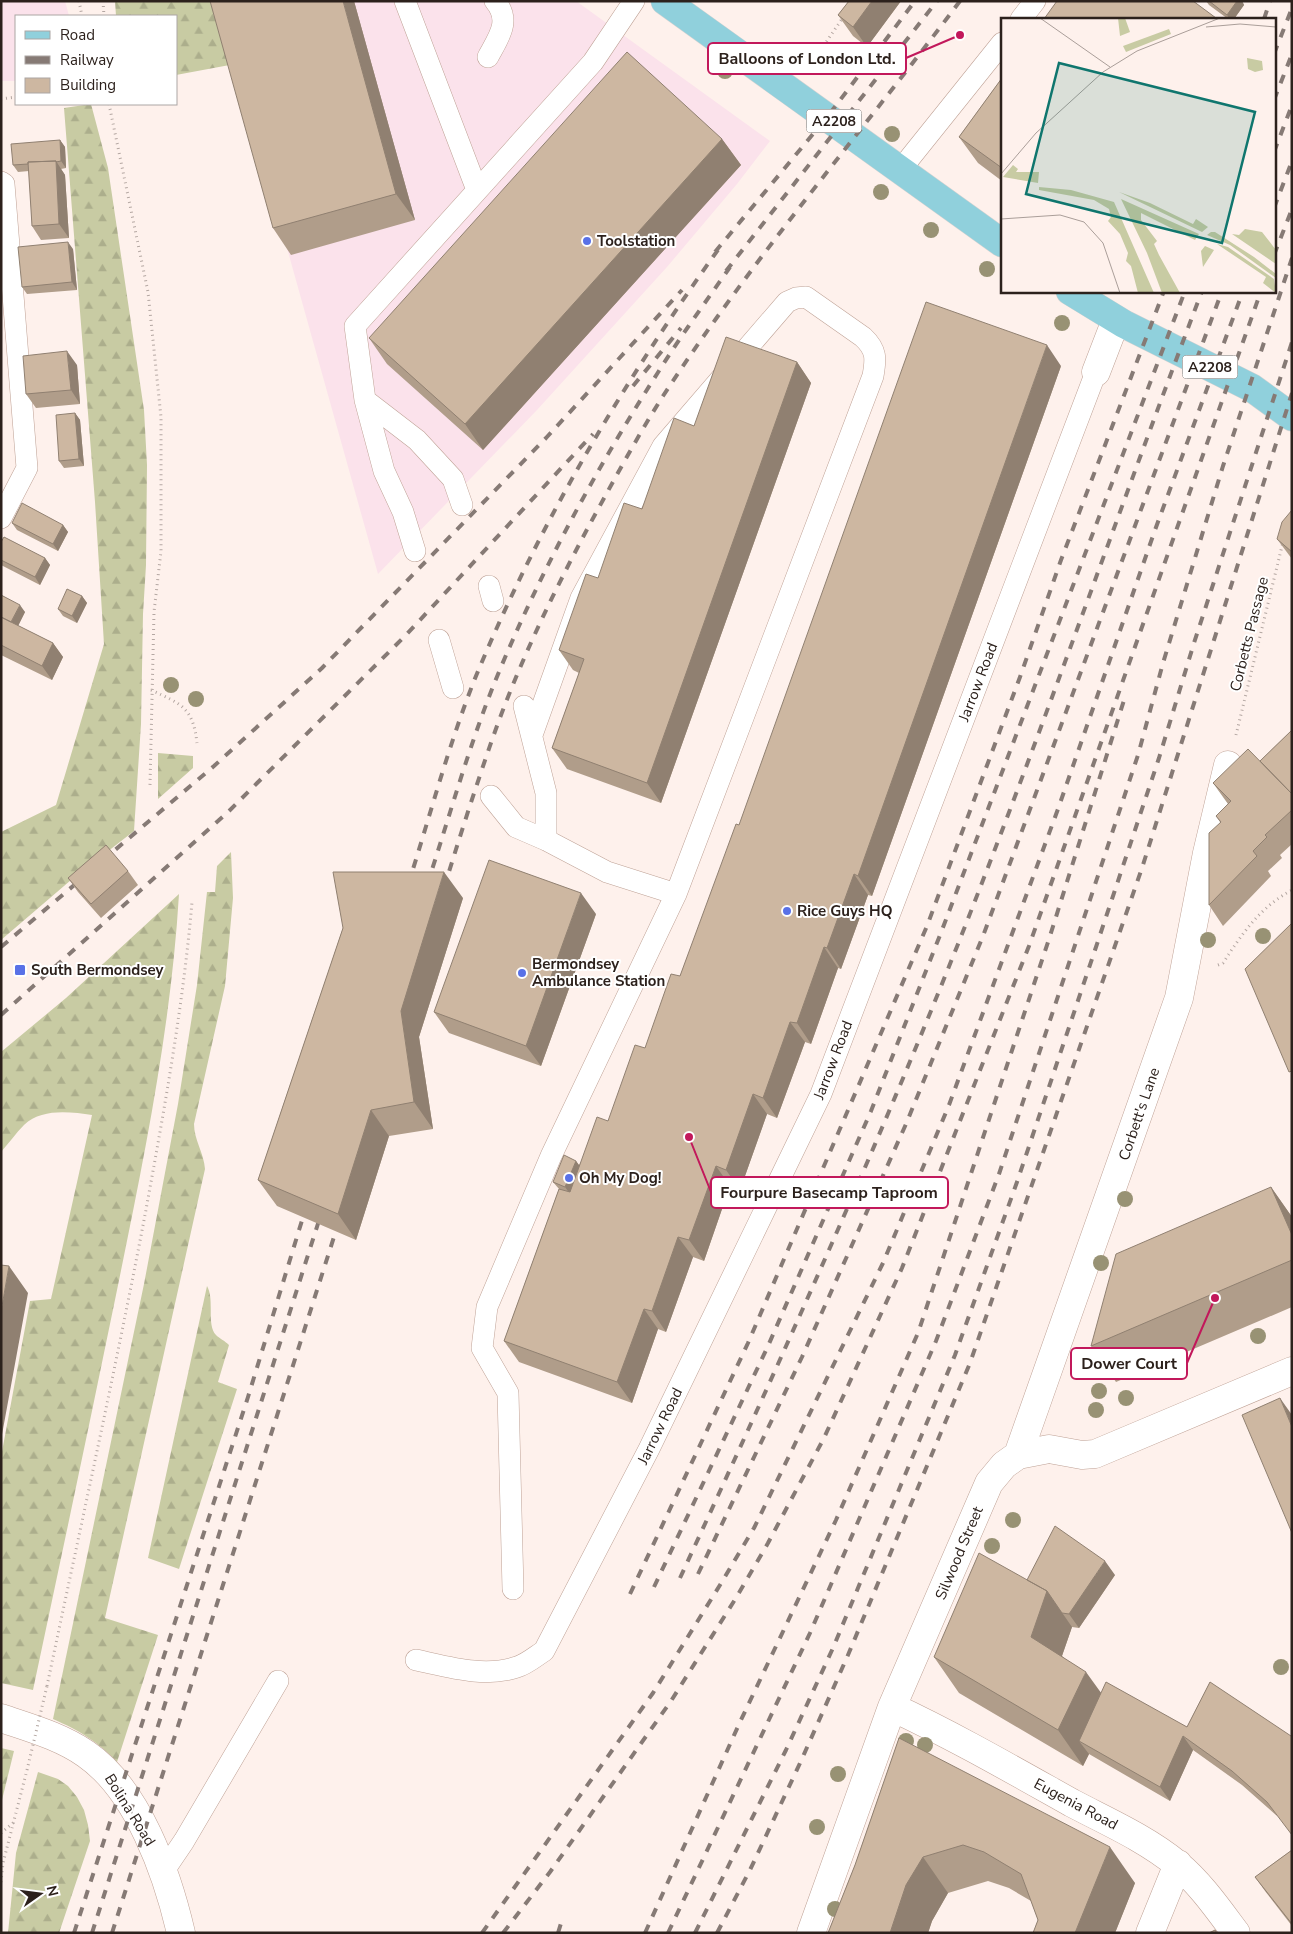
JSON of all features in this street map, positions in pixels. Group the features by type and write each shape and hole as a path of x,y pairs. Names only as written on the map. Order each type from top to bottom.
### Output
{"main road":[{"name":"A2208","path":"665,1 1001,242"},
{"name":"A2208","path":"1072,292 1116,320 1252,388 1292,417"}],"street":[{"name":"Jarrow Road","path":"1096,372 1116,320"},
{"name":"Corbett's Lane","path":"1018,1455 1179,998 1207,853 1228,765"},
{"name":"Silwood Street","path":"811,1933 892,1708 989,1483 1004,1465 1018,1455 1049,1449 1082,1455 1095,1454 1292,1371"},
{"name":"Eugenia Road","path":"892,1708 935,1728 1141,1839 1178,1864 1211,1900 1236,1933"},
{"name":"Bolina Road","path":"1,1718 70,1744 99,1764 124,1796 146,1831 163,1872 181,1933"},
{"path":"1150,1933 1178,1864"}],"lane":[{"path":"405,1 477,190"},
{"path":"488,57 504,27 501,8 496,1"},
{"path":"415,551 403,512 384,471 366,400 355,326 593,62 634,1"},
{"path":"1022,18 1035,1"},
{"path":"901,169 1001,44"},
{"path":"1,182 4,184 27,468 1,518"},
{"path":"513,1589 508,1393 482,1348 487,1306 551,1156 676,894 873,376 876,359 871,344 863,337 806,297 786,302 663,446 581,598 532,735"},
{"name":"Jarrow Road","path":"416,1660 458,1669 494,1672 519,1667 544,1651 549,1642 649,1449 821,1094 1096,372"},
{"path":"366,400 417,440 453,479 462,505"},
{"path":"439,640 453,688"},
{"path":"524,706 546,793 546,840"},
{"path":"492,796 516,827 546,840 607,872 676,894"},
{"path":"163,1872 184,1841 278,1681"}],"path":[{"path":"79,1 82,15"},
{"path":"103,1 104,15"},
{"path":"818,54 849,9"},
{"path":"1,99 15,97"},
{"path":"109,105 148,292 161,417 160,552 154,612 150,785"},
{"name":"Corbetts Passage","path":"1228,765 1285,537"},
{"path":"151,690 178,703 189,712 195,725 198,743"},
{"path":"1183,977 1200,975 1223,963 1254,919 1278,897 1292,890"},
{"path":"1,1882 3,1863 48,1686 130,1289 156,1155 183,994 192,902"},
{"path":"1,1833 14,1822"}],"shaded area":[{"path":"1,1 65,1 69,15 15,15 15,81 1,81"},
{"path":"218,1 576,1 770,141 737,184 667,267 537,410 378,574"}],"green space":[{"path":"115,1 218,1 235,64 178,75 178,15 116,15"},
{"path":"91,105 108,168 144,410 147,465 146,565 141,724 134,831 71,880 1,940 1,832 56,805 104,644 95,502 64,108"},
{"path":"158,753 193,756 193,768 158,799"},
{"path":"231,852 233,898 225,986 194,1124 205,1169 105,1618 158,1635 117,1762 88,1737 53,1719 144,1284 178,1104 197,985 207,892 215,892 217,866"},
{"path":"179,894 170,995 146,1146 33,1690 1,1683 1,1457 30,1301 51,1299 92,1115 56,1112 39,1116 24,1125 1,1152 1,1052 66,998"},
{"path":"207,1286 213,1330 216,1335 229,1345 218,1382 237,1389 179,1569 148,1558"},
{"path":"1,1748 14,1751 1,1804"},
{"path":"38,1772 58,1779 68,1786 77,1797 84,1810 90,1841 59,1933 8,1933 16,1853"}],"building":[{"path":"210,1 343,1 396,194 273,228"},
{"path":"849,1 872,1 853,27 838,15"},
{"path":"1057,1 1193,1 1216,18 1045,18"},
{"path":"1209,1 1237,1 1227,15"},
{"path":"627,52 722,139 465,424 369,338"},
{"path":"1001,79 1001,167 959,137"},
{"path":"60,140 61,161 28,162 28,164 13,165 11,144"},
{"path":"56,161 59,224 32,226 28,162"},
{"path":"68,242 72,282 22,287 18,247"},
{"path":"926,302 1047,345 858,876 854,874 827,948 824,947 797,1023 790,1022 763,1098 753,1094 726,1170 716,1166 689,1240 678,1237 652,1311 644,1309 617,1382 504,1341 559,1189 570,1192 597,1117 608,1121 635,1045 645,1048 671,974 680,976 736,824 739,825"},
{"path":"726,337 797,362 647,783 552,748 584,659 559,650 586,574 598,578 624,503 642,509 674,418 694,426"},
{"path":"67,351 71,390 26,394 23,356"},
{"path":"75,413 79,459 59,461 56,415"},
{"path":"22,503 63,525 53,544 12,523"},
{"path":"1292,510 1292,552 1277,539 1282,522"},
{"path":"4,537 45,558 35,577 1,560 1,542"},
{"path":"67,589 82,596 72,616 58,609"},
{"path":"1,595 20,605 11,622 1,617"},
{"path":"1,617 53,643 42,666 1,645"},
{"path":"1292,730 1292,794 1260,761"},
{"path":"1248,749 1292,794 1292,810 1265,835 1267,837 1253,851 1257,856 1209,905 1209,833 1221,822 1216,816 1231,801 1213,783"},
{"path":"106,845 128,871 91,904 68,878"},
{"name":"Bermondsey Ambulance Station","path":"489,860 581,893 526,1046 434,1012"},
{"path":"333,872 444,872 401,1011 414,1102 371,1110 338,1214 258,1180 343,928"},
{"path":"1292,923 1292,1071 1289,1072 1245,969"},
{"path":"564,1155 576,1161 565,1187 553,1182"},
{"path":"1271,1187 1292,1235 1292,1260 1091,1346 1116,1254"},
{"path":"1,1265 9,1266 1,1312"},
{"path":"1280,1398 1292,1427 1292,1533 1242,1415"},
{"path":"1055,1526 1105,1561 1069,1614 1062,1613 1047,1591 1027,1580"},
{"path":"979,1553 1047,1591 1031,1637 1086,1672 1058,1730 934,1657"},
{"path":"1106,1682 1187,1727 1210,1682 1291,1736 1292,1835 1267,1802 1232,1771 1183,1736 1160,1787 1079,1741"},
{"path":"899,1738 1110,1847 1075,1933 1033,1933 1038,1920 1021,1874 984,1852 963,1845 923,1857 906,1885 890,1933 828,1933 855,1865"},
{"path":"1292,1850 1292,1924 1255,1877"}],"railway":[{"path":"715,252 828,116 915,1"},
{"path":"726,271 937,1"},
{"path":"444,888 492,740 525,657 577,549 635,443 663,396 733,295 960,1"},
{"path":"1264,18 1270,1"},
{"path":"1276,49 1292,8"},
{"path":"1276,95 1292,54"},
{"path":"1276,147 1292,105"},
{"path":"1276,203 1292,161"},
{"path":"1276,250 1292,209"},
{"path":"408,885 448,753 466,701 527,564 617,402 650,349 720,247"},
{"path":"668,1933 810,1633 936,1341 999,1174 1138,755 1163,663 1223,466 1292,258"},
{"path":"427,885 480,721 501,667 535,591 593,480 635,409 684,333 730,267"},
{"path":"102,861 214,766 322,668 546,438 682,290"},
{"path":"630,1594 748,1343 927,926 1020,677 1061,560 1164,292"},
{"path":"654,1587 768,1346 871,1111 942,930 1185,292"},
{"path":"680,1578 824,1260 894,1100 960,939 1202,292"},
{"path":"698,1574 802,1357 906,1124 983,936 1222,292"},
{"path":"482,1933 653,1693 720,1585 754,1528 883,1263 949,1105 1058,809 1155,530 1243,292"},
{"path":"503,1933 550,1872 671,1701 736,1598 768,1543 824,1438 902,1268 1029,946 1261,292"},
{"path":"633,386 681,328"},
{"path":"695,1933 786,1750 833,1648 955,1355 1017,1182 1159,758 1194,643 1292,342"},
{"path":"717,1933 750,1870 801,1761 848,1655 970,1363 1142,868 1292,393"},
{"path":"1,1015 227,813 406,635 593,434"},
{"path":"645,1933 740,1722 836,1520 918,1333 1050,936 1125,697"},
{"path":"1,947 85,876"},
{"path":"74,1933 248,1397 307,1204"},
{"path":"92,1933 322,1211"},
{"path":"112,1933 340,1218"},
{"path":"558,1933 562,1920"}],"place":[{"name":"Balloons of London Ltd.","path":"960,35"},
{"name":"Toolstation","path":"587,241"},
{"name":"Rice Guys HQ","path":"787,911"},
{"name":"South Bermondsey","path":"20,970"},
{"name":"Bermondsey Ambulance Station","path":"522,973"},
{"name":"Fourpure Basecamp Taproom","path":"689,1137"},
{"name":"Oh My Dog!","path":"569,1178"},
{"name":"Dower Court","path":"1215,1298"}]}
